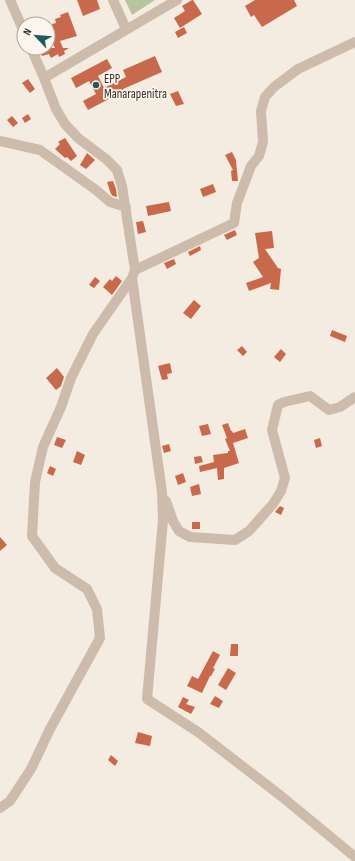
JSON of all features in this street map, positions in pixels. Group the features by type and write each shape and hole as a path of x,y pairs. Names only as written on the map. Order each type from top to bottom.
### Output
{"street":[{"path":"10,0 17,16"},
{"path":"113,0 126,29"},
{"path":"44,78 177,0"},
{"path":"0,808 10,801 31,769 50,729 100,638 97,609 87,589 55,568 32,536 35,482 43,447 61,407 71,378 93,334 133,274 234,223 237,203 251,166 260,156 263,142 261,111 265,97 274,87 298,69 355,42"},
{"path":"34,56 56,109 65,124 78,138 106,159 117,170 126,207 133,274 162,492 163,520 147,699 198,732 281,796 355,857"},
{"path":"0,141 40,150 96,190 110,202 126,207"},
{"path":"162,492 173,521 179,531 190,537 234,540 249,531 273,504 281,491 285,478 272,430 278,405 284,402 310,396 329,410 340,407 355,397"}],"green space":[{"path":"125,0 155,0 132,15"}],"building":[{"path":"77,0 97,0 100,9 83,16"},
{"path":"192,0 202,14 180,28 174,18 185,11 182,6"},
{"path":"255,0 294,0 297,6 262,27 254,15 251,17 245,6"},
{"path":"68,12 77,36 60,41 63,48 69,48 64,51 65,54 59,57 58,54 56,55 56,19 61,17 60,15"},
{"path":"184,27 187,33 178,38 175,32"},
{"path":"155,56 162,72 123,89 124,91 88,110 83,101 96,94 89,81 76,88 71,78 107,59 112,68 98,76 104,88 126,77 123,70"},
{"path":"28,79 35,89 30,93 22,83"},
{"path":"178,91 184,104 176,106 170,94"},
{"path":"28,114 31,119 25,123 22,118"},
{"path":"12,116 18,123 13,127 7,120"},
{"path":"65,138 77,156 71,161 55,149 60,144 58,142"},
{"path":"232,152 236,160 238,181 232,181 231,171 233,170 225,155"},
{"path":"87,153 95,160 86,169 80,165"},
{"path":"113,181 117,197 111,194 107,182"},
{"path":"213,184 216,192 203,197 200,189"},
{"path":"169,202 171,211 148,216 146,206"},
{"path":"143,221 146,232 138,234 136,222"},
{"path":"235,230 237,235 227,240 224,235"},
{"path":"272,231 274,248 265,249 278,268 281,269 279,290 270,289 271,283 249,291 246,283 263,277 253,262 259,258 255,233"},
{"path":"200,246 201,250 190,256 188,252"},
{"path":"174,259 176,264 167,269 164,263"},
{"path":"116,276 122,281 112,295 103,287 110,279 112,281"},
{"path":"95,277 100,281 94,288 89,285"},
{"path":"194,300 201,306 191,319 183,313"},
{"path":"332,330 347,336 345,342 330,336"},
{"path":"242,346 247,352 243,356 237,350"},
{"path":"281,349 286,354 280,362 274,357"},
{"path":"170,363 172,373 167,374 168,379 162,380 158,366"},
{"path":"57,368 64,377 61,386 56,390 46,378"},
{"path":"228,423 233,433 245,429 248,438 233,443 239,463 224,468 224,479 218,480 217,468 200,472 199,466 214,462 213,455 228,453 228,451 230,451 225,439 227,438 222,425"},
{"path":"208,424 211,434 202,436 199,426"},
{"path":"57,437 66,440 62,448 54,445"},
{"path":"320,438 322,446 316,448 314,440"},
{"path":"169,444 171,451 164,453 162,446"},
{"path":"77,451 85,455 81,465 73,462"},
{"path":"201,456 203,462 195,464 194,457"},
{"path":"50,466 56,469 53,476 47,473"},
{"path":"183,473 186,482 178,485 175,476"},
{"path":"199,484 201,494 192,496 190,487"},
{"path":"280,506 284,508 281,515 275,512"},
{"path":"192,522 200,522 200,529 192,529"},
{"path":"0,537 7,545 0,551"},
{"path":"231,644 238,644 238,656 230,656"},
{"path":"213,651 220,655 213,668 215,669 202,693 187,686 192,676 198,679"},
{"path":"228,668 236,673 226,690 218,685"},
{"path":"215,696 223,701 219,708 210,704"},
{"path":"183,697 189,700 186,704 195,707 191,714 178,707"},
{"path":"138,732 152,736 150,746 135,743"},
{"path":"111,755 118,761 115,766 108,760"}],"place":[{"name":"EPP Manarapenitra","path":"96,85"}]}
